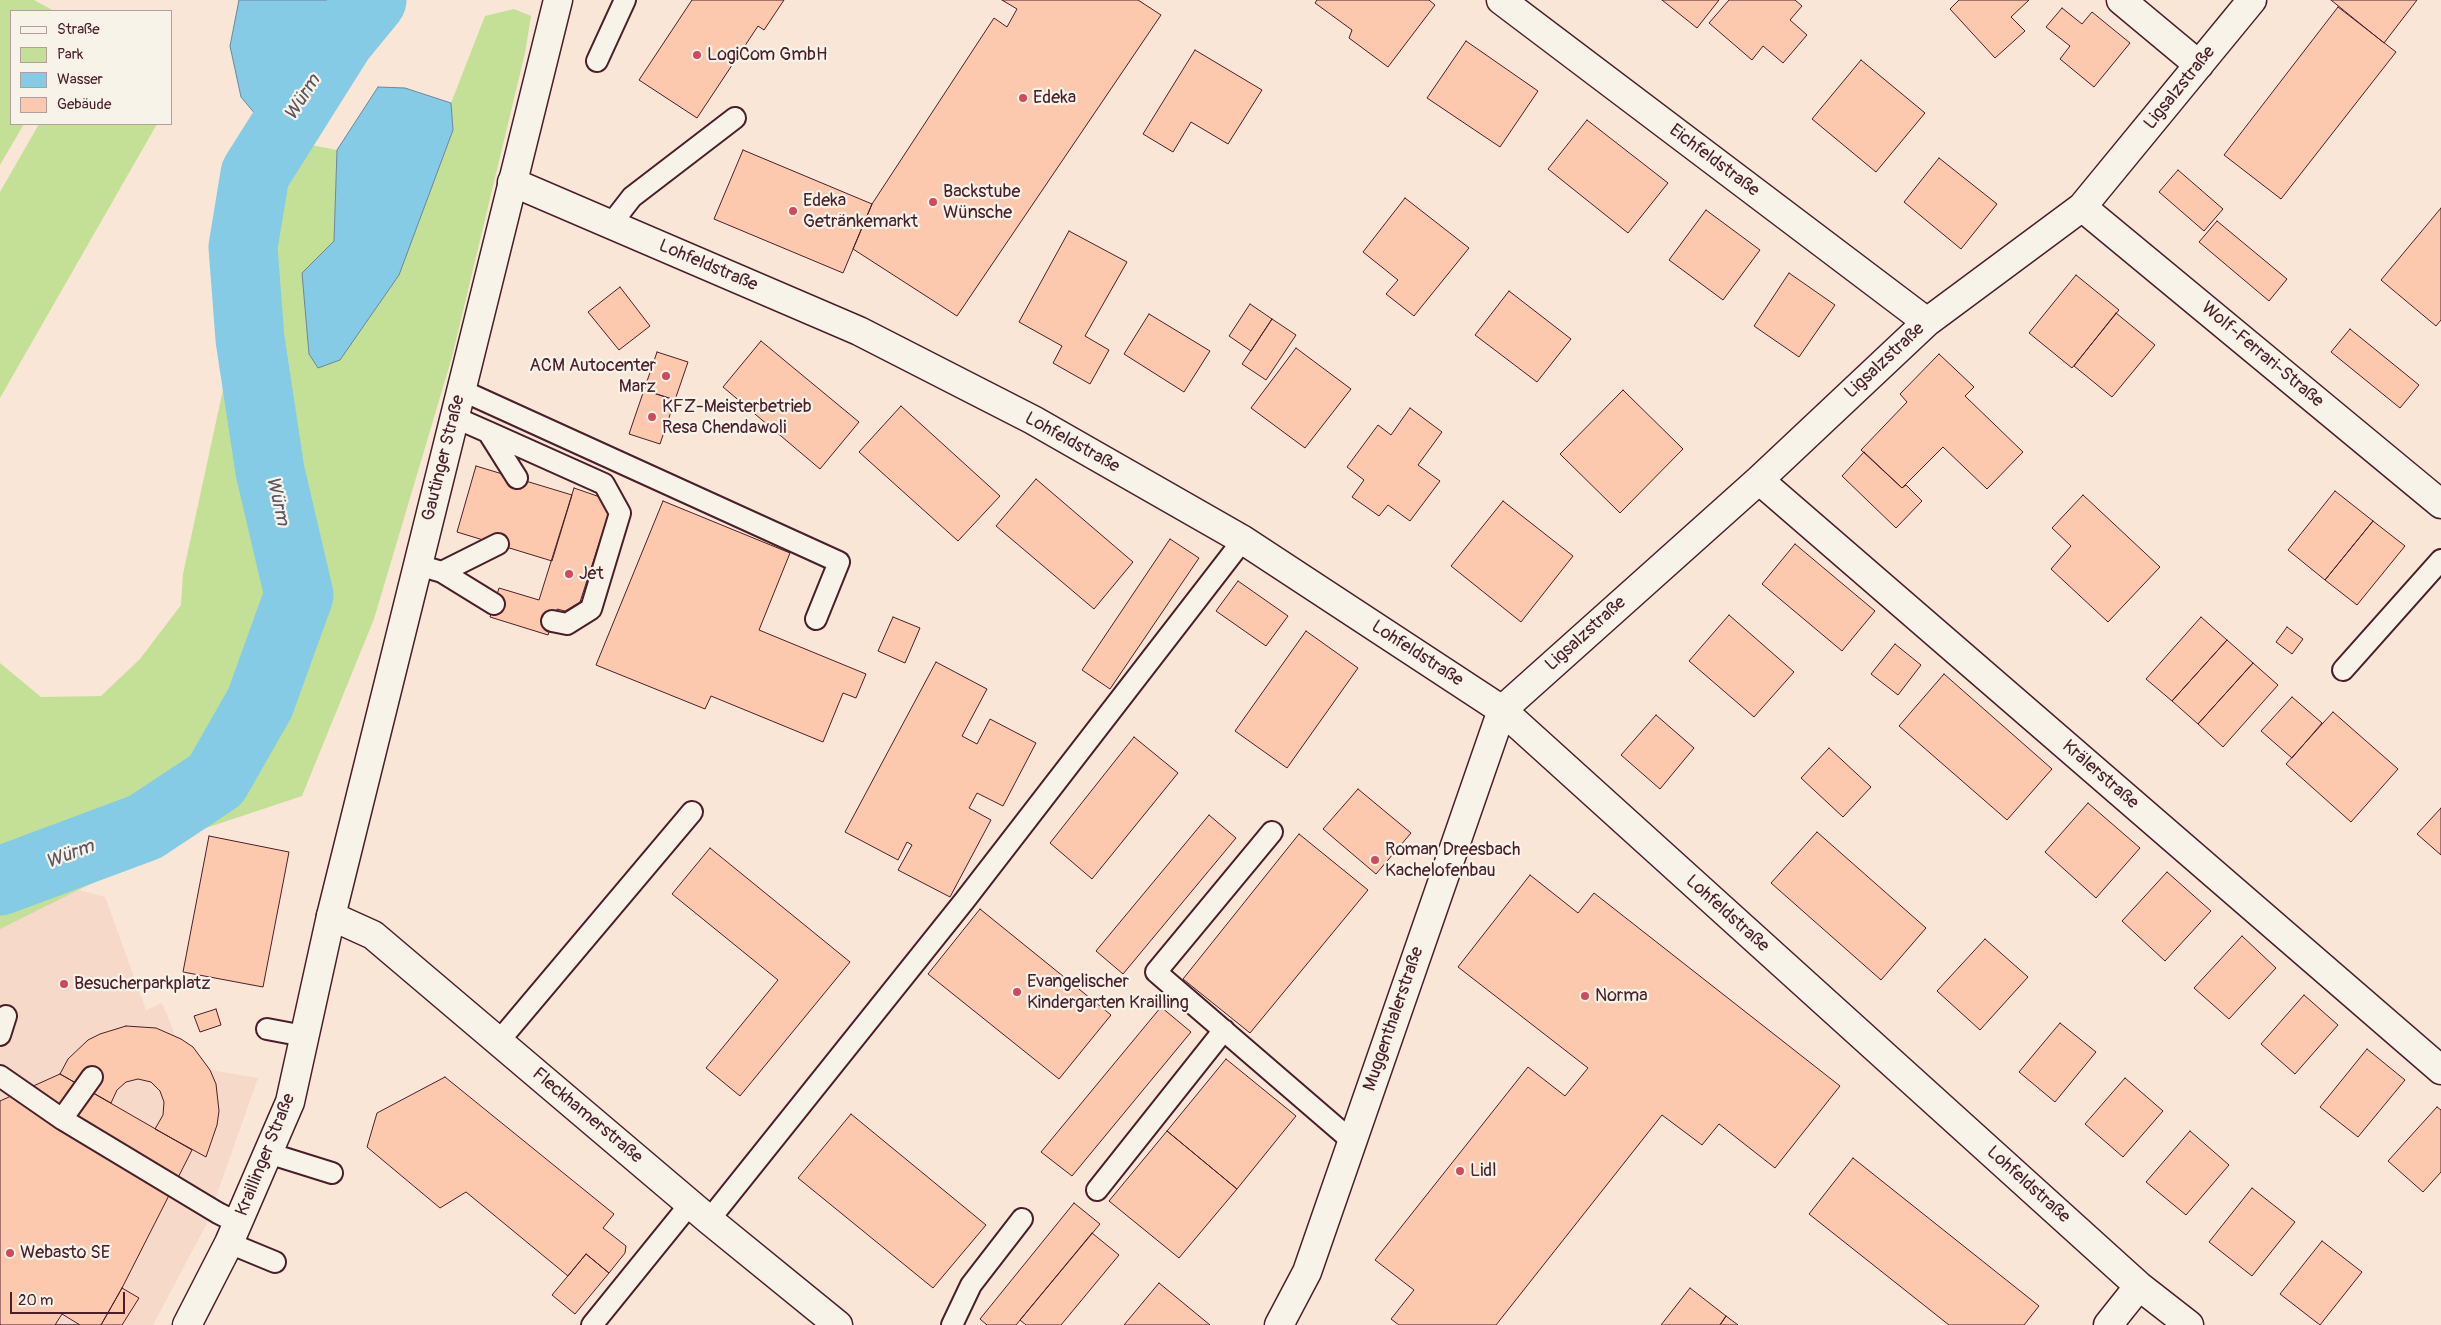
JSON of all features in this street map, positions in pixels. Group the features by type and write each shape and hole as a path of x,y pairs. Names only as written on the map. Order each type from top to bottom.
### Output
{"street":[{"name":"Gautinger Straße","path":"331,916 430,569 454,417 558,0"},
{"name":"Eichfeldstraße","path":"1500,0 1927,322"},
{"path":"2121,0 2199,65"},
{"name":"Ligsalzstraße","path":"1502,710 1759,480 1927,322 2082,207 2252,0"},
{"name":"Lohfeldstraße","path":"512,182 868,336 1033,420 1243,540 1502,710 2139,1286 2189,1325"},
{"name":"Wolf-Ferrari-Straße","path":"2082,207 2437,490"},
{"name":"Krälerstraße","path":"1759,480 2441,1070"},
{"name":"Muggenthalerstraße","path":"1279,1325 1307,1272 1502,710"},
{"name":"Fleckhamerstraße","path":"331,916 373,935 700,1212 838,1325"},
{"name":"Kraillinger Straße","path":"187,1325 234,1233 290,1102 331,916"},
{"path":"2108,1325 2139,1286"}],"lane":[{"path":"597,61 625,0"},
{"path":"612,224 632,196 735,118"},
{"path":"461,390 839,562 816,619"},
{"path":"454,417 604,484 620,513 591,609 567,624 552,621"},
{"path":"488,432 517,478"},
{"path":"592,1325 700,1212 966,900 1243,540"},
{"path":"430,569 498,544"},
{"path":"2343,670 2441,560"},
{"path":"430,569 494,604"},
{"path":"499,1041 692,812"},
{"path":"1272,832 1156,972 1352,1141"},
{"path":"0,1036 6,1016"},
{"path":"267,1029 304,1036"},
{"path":"1097,1190 1224,1030"},
{"path":"0,1076 62,1119 218,1213 234,1233 275,1262"},
{"path":"62,1119 92,1077"},
{"path":"268,1153 332,1173"},
{"path":"952,1325 971,1284 1022,1219"}],"shaded area":[{"path":"0,869 105,897 146,1010 162,1003 176,1037 193,1047 210,1070 258,1078 206,1225 153,1325 0,1325"}],"green space":[{"path":"0,0 34,0 52,10 10,10 10,125 23,125 0,165"},
{"path":"514,9 531,16 525,53 452,357 374,619 302,796 197,831 0,929 0,663 41,697 101,696 140,659 181,605 183,574 224,385 267,245 281,170 306,144 337,150 334,241 302,273 427,195 453,130 451,103 485,16"},
{"path":"38,125 156,125 0,398 0,192"}],"water":[{"path":"239,0 390,0 281,145 241,97 230,46"},
{"path":"378,87 405,88 451,103 453,130 399,275 340,360 318,368 309,354 302,273 334,241 337,150"}],"building":[{"name":"LogiCom GmbH","path":"692,0 784,0 764,30 758,26 697,118 639,80"},
{"name":"Edeka","path":"1002,0 1138,0 1161,15 957,316 853,249 872,204 994,18 1007,27 1017,9"},
{"path":"1317,0 1429,0 1435,5 1388,67 1349,38 1352,30 1315,3"},
{"path":"1662,0 1719,0 1697,28"},
{"path":"1729,0 1795,0 1802,6 1790,20 1807,35 1783,63 1763,46 1752,60 1709,23"},
{"path":"1959,0 2029,0 2011,17 2025,31 1995,58 1950,9"},
{"path":"2331,0 2417,0 2384,43"},
{"path":"2338,7 2396,52 2281,199 2224,155"},
{"path":"2062,8 2082,24 2092,12 2130,43 2094,87 2060,59 2070,46 2046,27"},
{"path":"1466,41 1538,91 1500,147 1427,98"},
{"path":"1195,50 1262,90 1228,144 1191,122 1173,152 1143,134"},
{"path":"1861,60 1925,113 1876,172 1812,119"},
{"path":"1587,120 1668,183 1628,233 1548,169"},
{"name":"Edeka Getränkemarkt","path":"743,150 872,204 843,273 714,219"},
{"path":"1939,158 1997,204 1961,249 1904,202"},
{"path":"2178,170 2223,209 2204,231 2159,192"},
{"path":"1405,198 1469,248 1414,316 1386,294 1398,280 1363,252"},
{"path":"2441,208 2441,320 2436,326 2381,280"},
{"path":"1706,210 1760,250 1723,300 1669,260"},
{"path":"2217,221 2287,279 2269,301 2199,242"},
{"path":"1069,231 1127,262 1085,336 1109,350 1090,384 1053,363 1062,346 1019,322"},
{"path":"1789,273 1835,305 1799,357 1754,326"},
{"path":"2076,275 2119,310 2072,368 2029,333"},
{"path":"620,287 650,326 619,350 588,312"},
{"path":"1509,291 1571,339 1537,382 1475,335"},
{"path":"1250,304 1272,319 1251,351 1229,336"},
{"path":"2116,313 2155,345 2112,397 2074,366"},
{"path":"1149,314 1210,351 1184,392 1124,354"},
{"path":"1272,319 1296,335 1266,380 1242,364"},
{"path":"2350,329 2419,385 2400,408 2331,352"},
{"path":"761,341 859,422 820,469 723,387"},
{"path":"1296,348 1351,389 1305,448 1251,408"},
{"name":"ACM Autocenter Marz","path":"657,352 688,362 675,400 644,390"},
{"path":"1939,354 1974,387 1965,396 2023,452 1987,489 1943,447 1902,488 1861,450 1907,402 1900,394"},
{"name":"KFZ-Meisterbetrieb Resa Chendawoli","path":"644,390 675,400 660,444 629,434"},
{"path":"1623,390 1683,449 1620,513 1560,454"},
{"path":"901,406 1000,496 958,541 859,452"},
{"path":"1410,408 1442,432 1418,465 1440,481 1410,521 1388,505 1379,516 1352,497 1364,480 1347,467 1378,425 1391,435"},
{"path":"1864,452 1902,488 1906,485 1922,501 1896,528 1842,476"},
{"path":"476,466 572,495 552,561 457,532"},
{"path":"1036,479 1133,562 1094,609 996,526"},
{"name":"Jet","path":"574,488 600,497 609,513 580,602 565,611 557,609 548,635 490,617 499,588 539,600"},
{"path":"2335,491 2373,521 2325,580 2288,550"},
{"path":"2083,495 2160,567 2108,622 2051,569 2071,546 2052,528"},
{"path":"663,501 790,553 759,630 866,674 856,698 843,693 823,742 711,696 705,709 596,665"},
{"path":"1503,501 1573,556 1521,622 1451,566"},
{"path":"2373,521 2405,546 2357,605 2325,580"},
{"path":"1170,539 1199,558 1110,689 1082,670"},
{"path":"1795,544 1875,611 1842,651 1762,584"},
{"path":"1238,581 1288,616 1266,646 1216,611"},
{"path":"1729,615 1794,672 1754,717 1689,661"},
{"path":"893,617 920,628 905,663 878,651"},
{"path":"2201,617 2227,640 2172,701 2146,679"},
{"path":"2287,627 2303,639 2292,654 2276,642"},
{"path":"1306,631 1358,668 1287,768 1235,731"},
{"path":"2227,640 2253,663 2198,724 2172,701"},
{"path":"1895,644 1921,665 1898,695 1871,674"},
{"path":"936,662 987,689 962,736 977,744 990,719 1036,743 1003,806 977,793 969,808 991,820 950,897 898,870 912,845 907,842 898,860 845,832"},
{"path":"2253,663 2278,685 2223,747 2198,724"},
{"path":"1944,674 2052,769 2007,820 1899,726"},
{"path":"2292,697 2322,723 2292,758 2261,731"},
{"path":"2333,712 2398,769 2351,822 2286,764"},
{"path":"1656,715 1694,748 1660,789 1621,755"},
{"path":"1134,737 1178,773 1092,879 1050,843"},
{"path":"1829,748 1871,787 1843,817 1801,778"},
{"path":"1358,789 1411,833 1376,874 1323,829"},
{"path":"2088,803 2140,848 2096,898 2045,852"},
{"path":"2441,808 2441,855 2417,834"},
{"path":"1209,815 1236,838 1123,974 1096,951"},
{"path":"1817,832 1926,928 1881,980 1771,883"},
{"path":"1299,834 1368,890 1250,1033 1183,979"},
{"path":"209,836 289,852 263,987 183,972"},
{"path":"710,848 850,962 740,1096 706,1068 778,980 672,894"},
{"path":"2167,872 2211,911 2165,961 2122,921"},
{"path":"1530,875 1578,913 1594,893 1840,1086 1775,1168 1719,1124 1702,1145 1662,1115 1496,1325 1399,1325 1391,1319 1414,1290 1375,1260 1528,1067 1565,1096 1588,1068 1458,967"},
{"path":"980,909 1111,1015 1059,1079 928,974"},
{"path":"2242,936 2276,968 2229,1019 2194,988"},
{"path":"1985,939 2028,977 1980,1030 1937,991"},
{"path":"2304,995 2338,1025 2295,1074 2261,1044"},
{"path":"1161,1007 1191,1032 1072,1176 1041,1152"},
{"path":"216,1009 221,1025 200,1032 194,1016"},
{"path":"2060,1023 2096,1052 2055,1102 2019,1072"},
{"path":"126,1026 156,1028 181,1039 193,1047 210,1070 216,1084 219,1111 217,1125 206,1157 155,1129 163,1115 164,1102 160,1091 151,1082 138,1079 126,1082 117,1090 111,1103 60,1074 68,1059 88,1040"},
{"path":"2367,1049 2405,1080 2358,1137 2320,1107"},
{"path":"1226,1059 1296,1116 1237,1189 1167,1131"},
{"path":"60,1074 192,1150 122,1288 101,1325 0,1325 0,1101"},
{"path":"445,1077 614,1214 603,1228 626,1246 625,1253 609,1273 586,1254 568,1276 466,1192 440,1208 367,1147 377,1113"},
{"path":"2125,1078 2163,1111 2123,1157 2085,1124"},
{"path":"2437,1107 2441,1110 2441,1172 2423,1192 2388,1161"},
{"path":"851,1114 986,1225 933,1288 798,1178"},
{"path":"1167,1131 1237,1189 1179,1258 1109,1201"},
{"path":"2190,1131 2229,1165 2186,1215 2146,1182"},
{"path":"1853,1158 2039,1306 2024,1325 1949,1325 1809,1214"},
{"path":"2252,1188 2295,1222 2252,1276 2209,1242"},
{"path":"1074,1203 1100,1224 1016,1325 987,1325 980,1319"},
{"path":"1092,1233 1119,1255 1061,1325 1026,1325 1020,1320"},
{"path":"2322,1241 2362,1272 2320,1325 2280,1294"},
{"path":"586,1254 609,1273 575,1314 552,1295"},
{"path":"1159,1283 1210,1325 1124,1325"},
{"path":"122,1288 139,1298 122,1325 101,1325"},
{"path":"1690,1288 1726,1316 1720,1325 1661,1325"},
{"path":"62,1314 80,1325 55,1325"},
{"path":"1726,1316 1738,1325 1720,1325"}],"waterway":[{"name":"Würm","path":"0,881 145,827 216,780 260,703 299,595 270,471 250,339 243,247 255,174 340,39 372,0"}],"place":[{"name":"LogiCom GmbH","path":"697,55"},
{"name":"Edeka","path":"1023,98"},
{"name":"Backstube Wünsche","path":"933,202"},
{"name":"Edeka Getränkemarkt","path":"793,211"},
{"name":"ACM Autocenter Marz","path":"666,376"},
{"name":"KFZ-Meisterbetrieb Resa Chendawoli","path":"652,417"},
{"name":"Jet","path":"569,574"},
{"name":"Roman Dreesbach Kachelofenbau","path":"1375,860"},
{"name":"Besucherparkplatz","path":"64,984"},
{"name":"Evangelischer Kindergarten Krailling","path":"1017,992"},
{"name":"Norma","path":"1585,996"},
{"name":"Lidl","path":"1460,1171"},
{"name":"Webasto SE","path":"10,1253"}]}
